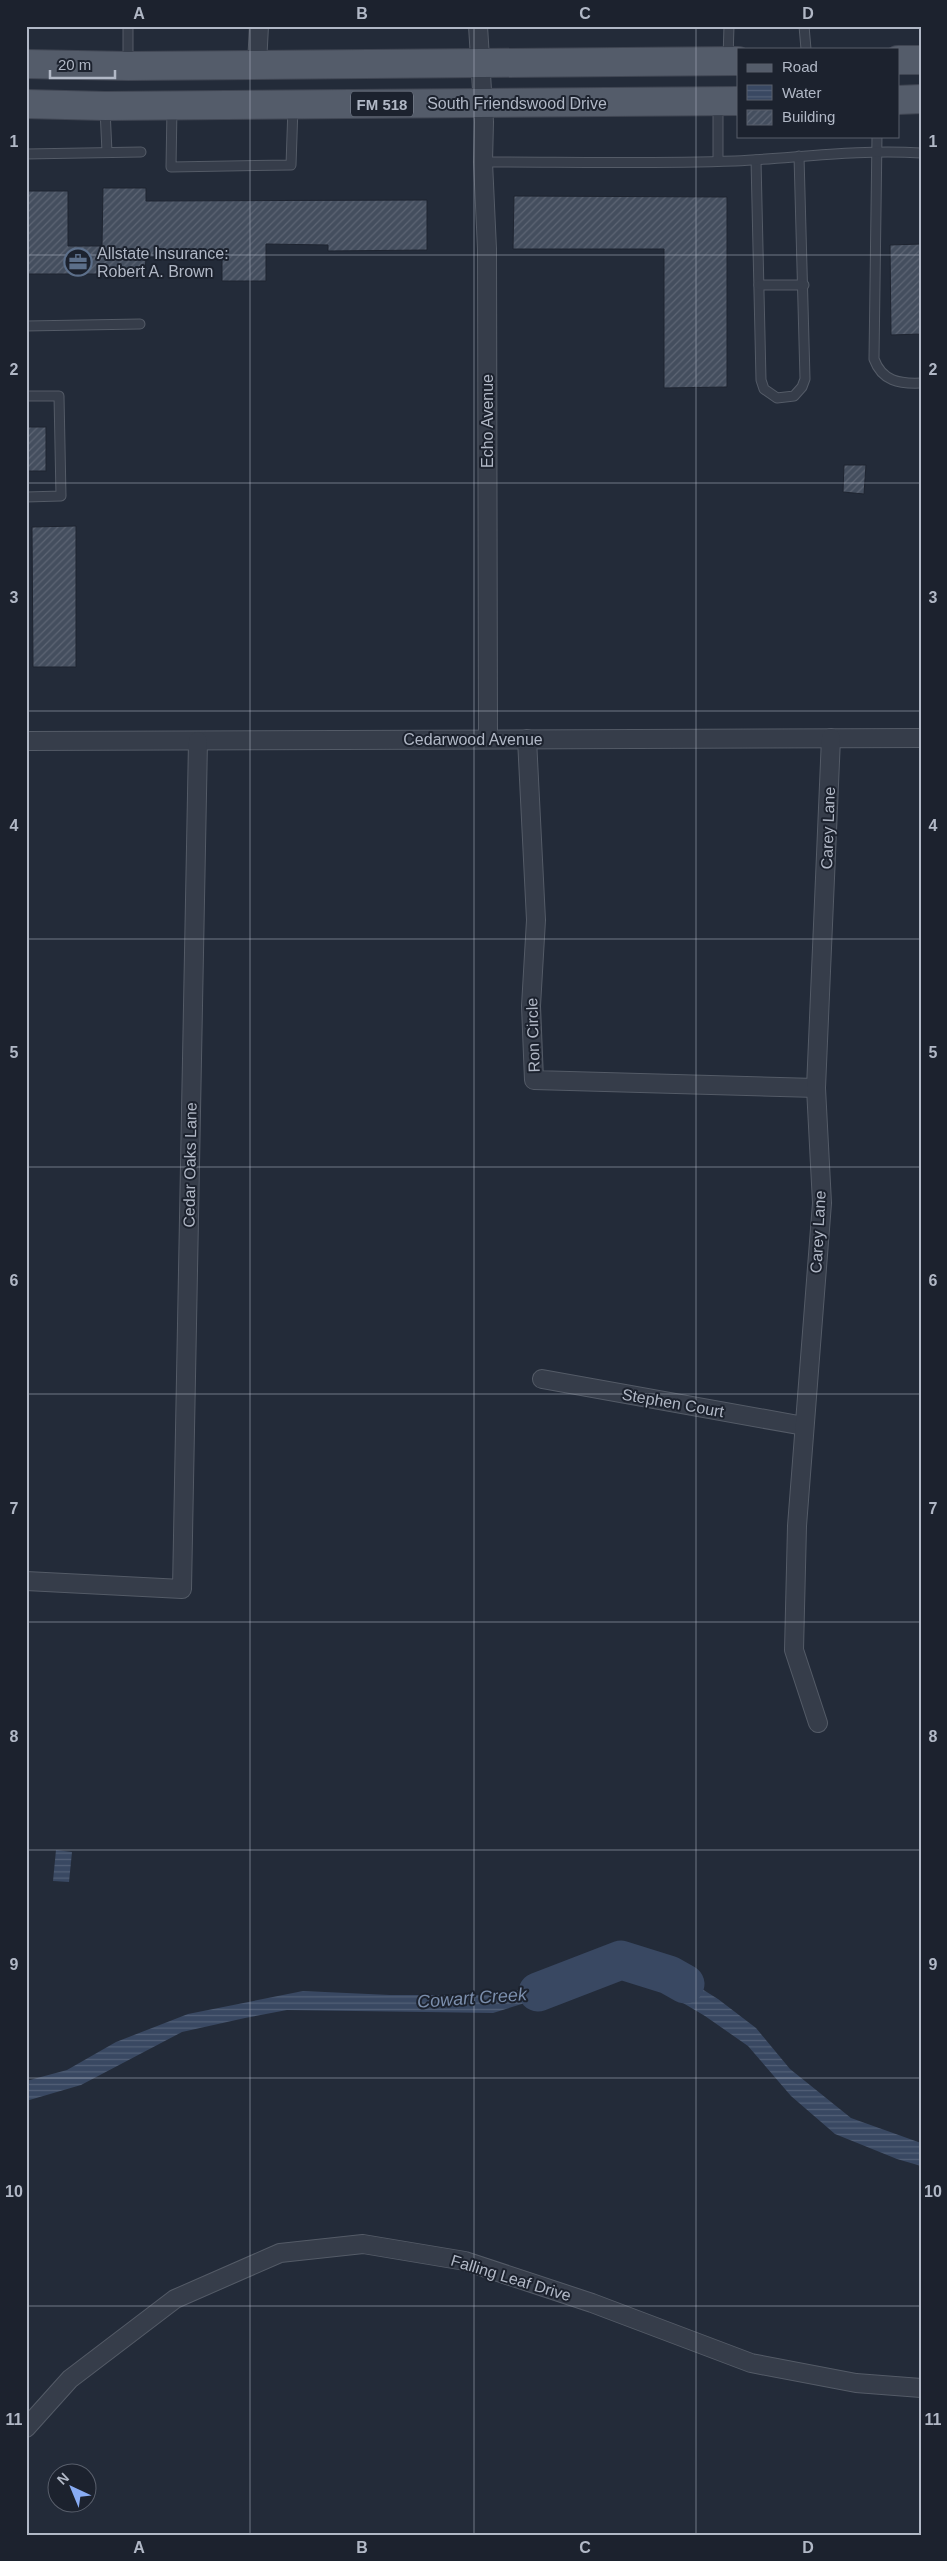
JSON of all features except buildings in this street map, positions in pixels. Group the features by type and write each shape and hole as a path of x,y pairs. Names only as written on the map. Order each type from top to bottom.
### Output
{"main road":[{"path":"900,60 921,60"},
{"path":"26,64 128,66 733,61"},
{"path":"900,100 921,100"},
{"name":"South Friendswood Drive","path":"26,104 105,106 728,101"}],"street":[{"path":"258,64 259,26"},
{"name":"Echo Avenue","path":"478,26 483,103 483,162 487,249 488,740"},
{"name":"Carey Lane","path":"818,1722 794,1650 796,1526 822,1203 816,1088 831,738"},
{"name":"Cedarwood Avenue","path":"26,741 921,738"},
{"name":"Ron Circle","path":"527,739 536,920 531,1006 534,1080 816,1088"},
{"name":"Cedar Oaks Lane","path":"26,1581 182,1589 198,741"},
{"name":"Stephen Court","path":"542,1379 804,1426"},
{"name":"Falling Leaf Drive","path":"26,2428 70,2379 175,2299 280,2253 363,2244 465,2261 592,2303 752,2363 856,2383 921,2388"}],"lane":[{"path":"128,26 128,66"},
{"path":"729,26 733,61"},
{"path":"804,26 806,48"},
{"path":"718,161 728,101"},
{"path":"172,105 171,167 291,165 293,104"},
{"path":"105,106 107,152"},
{"path":"877,138 874,359 878,370 888,379 900,384 921,383"},
{"path":"483,162 756,160 877,150 921,153"},
{"path":"26,154 141,152"},
{"path":"756,160 761,380 764,389 777,398 794,396 802,387 804,379 804,285 799,156"},
{"path":"759,285 804,285"},
{"path":"26,326 140,324"},
{"path":"26,396 59,396 61,496 26,497"}],"water":[{"path":"56,1850 72,1852 69,1882 53,1881"},
{"name":"Cowart Creek","path":"657,1961 718,1999 756,2028 790,2069 851,2118 921,2143 921,2166 897,2159 835,2134 791,2096 748,2046 705,2016 639,1977 576,1987 493,2013 287,2010 245,2018 182,2032 81,2085 26,2101 26,2081 67,2070 116,2042 188,2014 303,1991 390,1995 502,1995 573,1974"}],"waterway":[{"name":"Cowart Creek","path":"538,1992 621,1960 669,1975 685,1984"}],"place":[{"name":"Allstate Insurance: Robert A. Brown","path":"78,262"}]}
